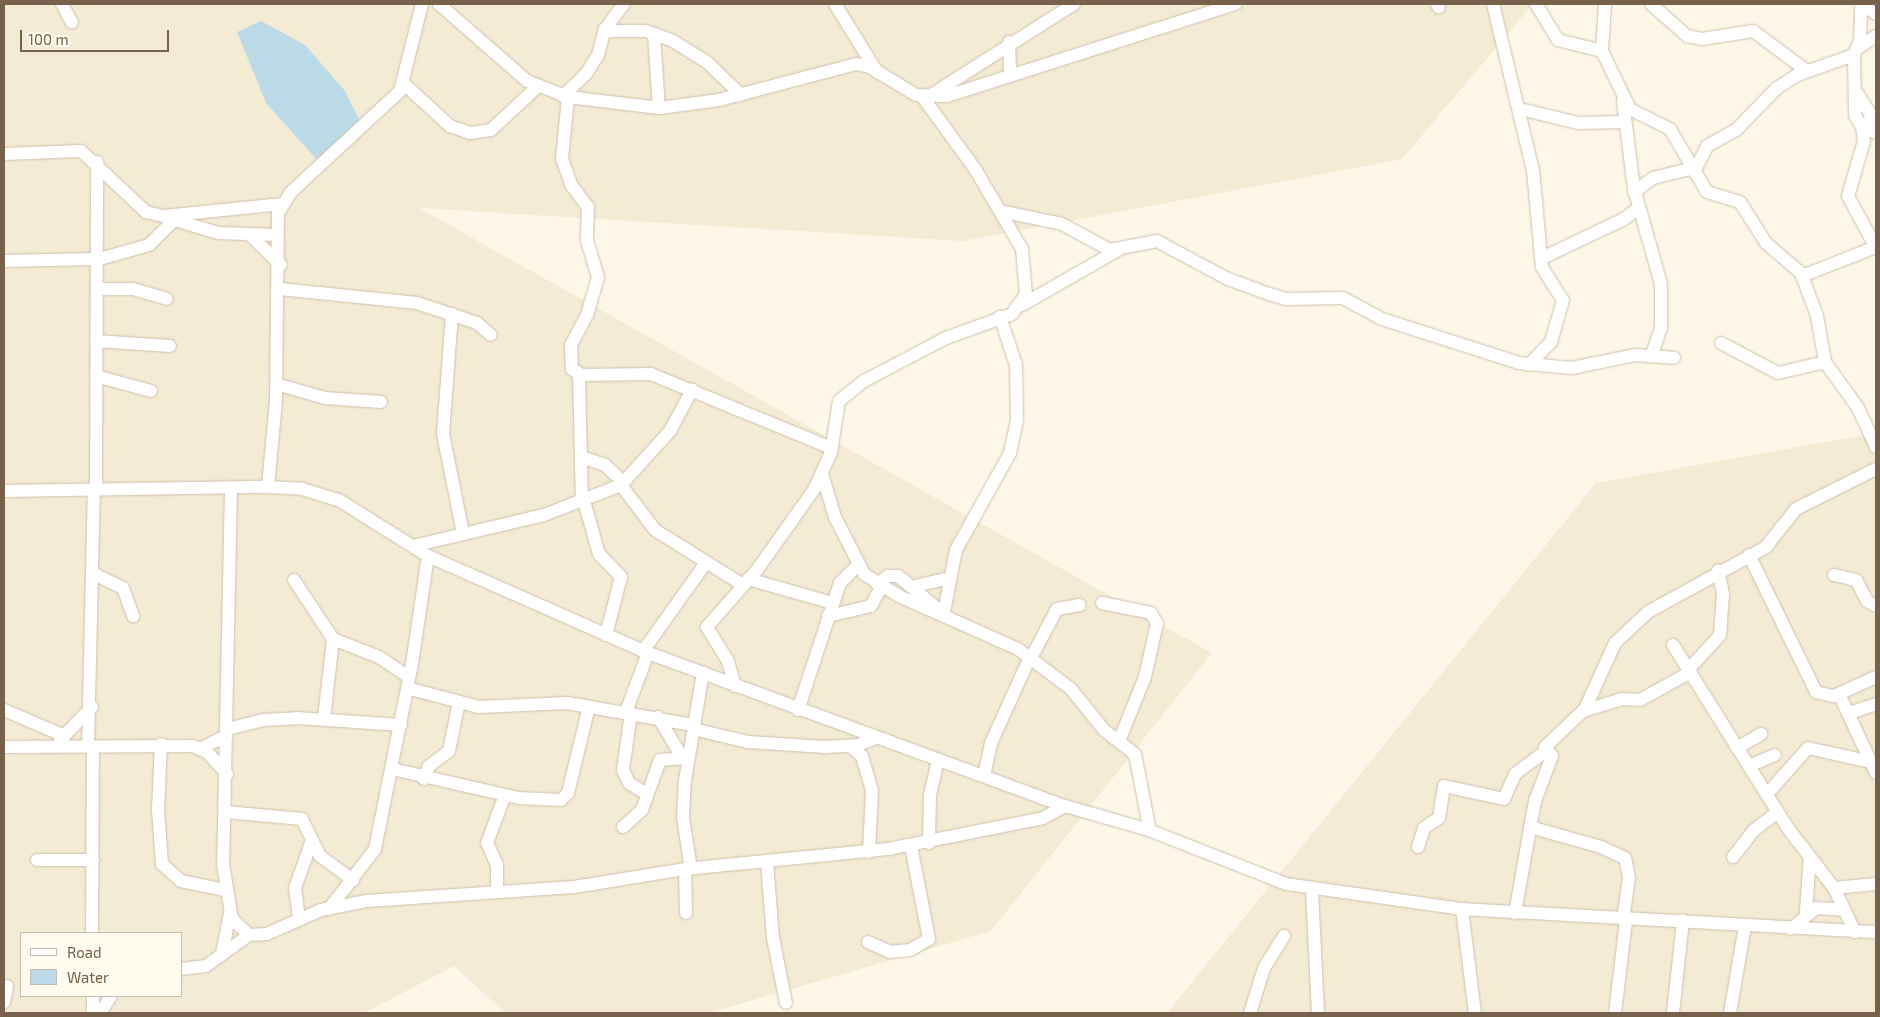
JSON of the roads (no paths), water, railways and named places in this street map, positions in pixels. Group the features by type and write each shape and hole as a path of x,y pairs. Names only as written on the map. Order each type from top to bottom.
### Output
{"street":[{"path":"62,4 72,23"},
{"path":"4,261 96,260 149,245 177,218 282,204 386,108 403,83 422,4"},
{"path":"439,4 538,86 566,96 659,108 741,95 856,64 878,73 903,90 925,96 947,96 1236,4"},
{"path":"606,635 621,577 599,554 583,501 580,457 579,374 568,363 571,345 588,313 598,277 587,246 588,207 572,186 562,158 566,96 592,64 604,31 624,4"},
{"path":"835,4 878,73"},
{"path":"925,96 1009,42 1074,4"},
{"path":"1494,4 1520,108 1533,170 1542,258 1546,276 1563,300 1551,342 1529,365"},
{"path":"1536,4 1558,40 1602,51"},
{"path":"1605,4 1602,51 1623,94 1640,118 1670,129 1687,153 1693,170 1707,192 1740,202 1766,243 1802,276 1824,340 1825,362 1858,408 1876,447"},
{"path":"1652,4 1687,36 1702,40 1753,31 1807,71"},
{"path":"1869,130 1853,108 1857,93 1856,51 1861,4 1876,14"},
{"path":"604,31 654,35 707,62 741,95"},
{"path":"654,35 659,108"},
{"path":"1634,192 1668,173 1687,153 1736,130 1777,88 1807,71 1856,51 1876,36"},
{"path":"1009,42 1010,76"},
{"path":"403,83 450,126 470,133 491,130 538,86"},
{"path":"1857,93 1869,110"},
{"path":"1623,94 1634,192 1661,284 1661,328 1652,354"},
{"path":"925,96 1000,211 1022,249 1027,276 1022,304"},
{"path":"1802,276 1876,248 1848,196 1869,130 1869,110 1876,98"},
{"path":"1520,108 1583,124 1625,122"},
{"path":"1693,170 1708,144"},
{"path":"4,154 81,151 97,162 114,185 146,212 177,218 218,233 278,235"},
{"path":"92,932 93,860 87,747 92,707 97,162"},
{"path":"1668,173 1693,170"},
{"path":"268,487 276,384 281,265 278,235 282,204"},
{"path":"1542,258 1624,219 1638,208"},
{"path":"1000,211 1044,218 1104,249 1118,250"},
{"path":"250,235 281,265"},
{"path":"735,686 728,661 707,627 746,582 822,474 831,448 834,416 843,395 946,338 1000,317 1118,250 1152,239 1228,279 1269,294 1286,299 1343,298 1382,319 1529,365 1572,368 1652,354 1674,358"},
{"path":"280,288 378,297 452,314 491,335"},
{"path":"97,289 133,289 167,298"},
{"path":"452,314 443,434 463,533"},
{"path":"942,612 960,541 1010,453 1017,420 1016,365 1000,317"},
{"path":"96,341 170,346"},
{"path":"1721,343 1778,373 1825,362"},
{"path":"579,374 651,374 831,448"},
{"path":"96,376 150,391"},
{"path":"276,384 325,398 381,402"},
{"path":"412,546 583,501 622,484 670,431 692,390"},
{"path":"580,457 605,465 622,484 655,530 705,564 746,582 832,603"},
{"path":"1583,711 1615,643 1648,612 1718,571 1766,547 1796,509 1876,469"},
{"path":"822,474 857,566 879,585 942,612 1030,657 1071,688 1104,730 1119,740 1139,762 1150,831"},
{"path":"4,491 95,488 231,489 268,487 302,489 339,500 428,556 645,652 703,672 798,710 1065,806 1150,831 1312,890 1462,909 1624,920 1683,921 1791,929 1876,932"},
{"path":"222,954 230,913 225,890 231,489"},
{"path":"1749,555 1816,692 1827,697 1839,694 1876,677"},
{"path":"329,909 375,850 401,725 428,556"},
{"path":"645,793 628,783 623,770 628,712 645,652 705,564"},
{"path":"798,710 840,583 857,566"},
{"path":"1418,847 1424,828 1439,818 1444,786 1504,799 1515,774 1547,750 1555,734 1583,711 1622,699 1640,700 1690,670 1720,635 1724,594 1718,571"},
{"path":"92,573 123,588 133,616"},
{"path":"828,616 870,606 879,585 891,575 915,586 942,612"},
{"path":"1834,575 1856,580 1867,601 1876,606"},
{"path":"915,586 950,578"},
{"path":"294,580 333,639 379,657 408,683 459,702 479,707 589,706 658,717 748,742 850,746 876,738"},
{"path":"1102,603 1150,613 1157,623 1146,677 1119,740"},
{"path":"984,776 990,743 1030,657 1057,608 1080,605"},
{"path":"324,719 333,639"},
{"path":"1673,645 1737,748 1768,793 1778,812 1834,888 1855,932"},
{"path":"686,912 688,869 683,818 685,758 689,725 703,672"},
{"path":"1839,694 1850,713 1874,768"},
{"path":"424,779 429,766 449,751 459,702"},
{"path":"1850,713 1876,704"},
{"path":"392,769 424,779 505,795 547,801 566,797 589,706"},
{"path":"53,747 92,707"},
{"path":"4,710 66,735 87,747"},
{"path":"658,717 685,758"},
{"path":"200,749 227,732 264,720 324,719 401,725"},
{"path":"623,827 642,810 645,793 672,739 689,725"},
{"path":"1737,748 1761,734"},
{"path":"4,747 87,747 161,744 200,749 227,774"},
{"path":"161,744 158,810 162,864 181,881 225,890"},
{"path":"850,746 862,756 872,790 869,852"},
{"path":"1768,793 1808,748 1874,768"},
{"path":"1515,912 1530,827 1552,756 1547,750"},
{"path":"1750,766 1776,755"},
{"path":"663,757 685,758"},
{"path":"929,843 930,795 938,760"},
{"path":"497,891 498,865 487,843 505,795"},
{"path":"182,969 206,966 249,936 267,934 299,919 329,909 497,891 574,887 688,869 869,852 929,843 1043,818 1065,806"},
{"path":"226,812 302,819 311,842 320,856 353,880"},
{"path":"1733,857 1759,825 1778,812"},
{"path":"1530,827 1601,847 1625,858 1629,878 1615,1013"},
{"path":"299,919 295,888 311,842"},
{"path":"868,942 890,952 910,950 929,939 911,846"},
{"path":"1791,929 1806,911 1810,857"},
{"path":"37,860 93,860"},
{"path":"766,862 773,938 786,1003"},
{"path":"1834,888 1876,884"},
{"path":"1312,890 1318,1013"},
{"path":"1462,909 1475,1013"},
{"path":"1806,911 1845,910"},
{"path":"230,913 249,936"},
{"path":"1673,1013 1683,921"},
{"path":"1730,1013 1745,926"},
{"path":"1250,1013 1264,968 1284,936"},
{"path":"4,1002 7,986"},
{"path":"93,997 93,1013"},
{"path":"100,1013 110,997"}],"water":[{"path":"261,21 305,45 345,91 363,127 319,162 266,103 237,32"}]}
